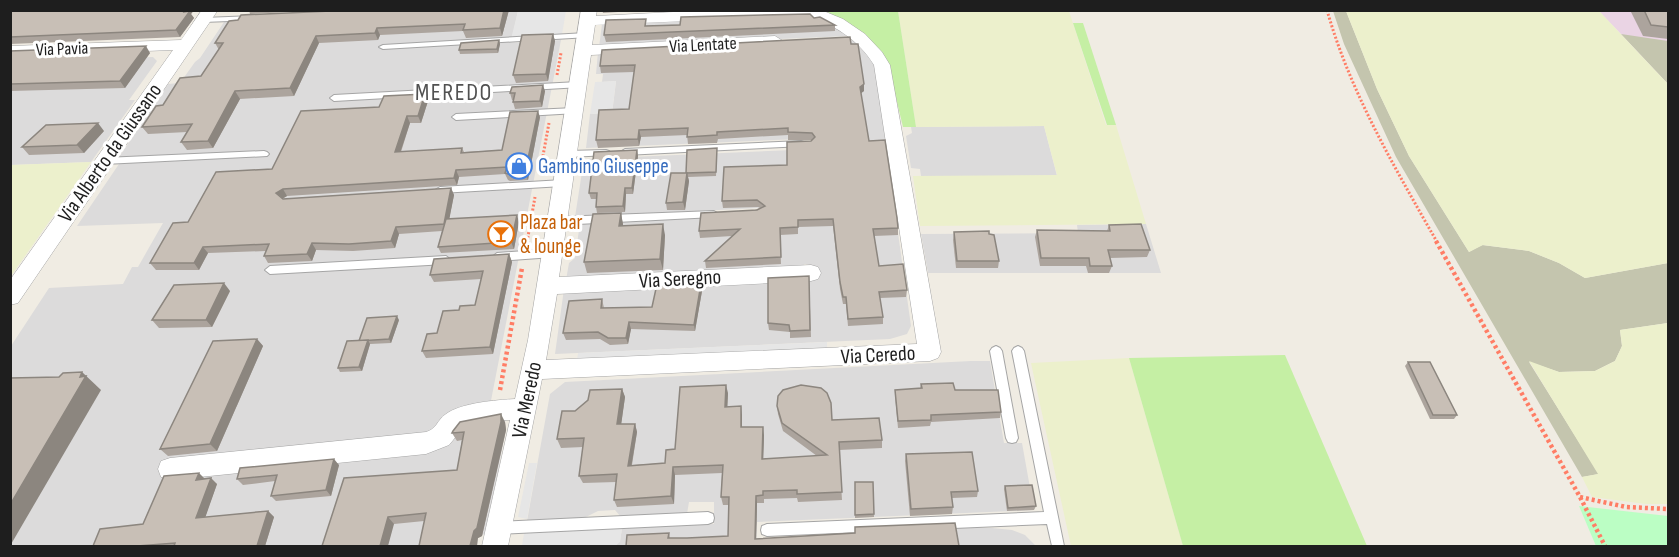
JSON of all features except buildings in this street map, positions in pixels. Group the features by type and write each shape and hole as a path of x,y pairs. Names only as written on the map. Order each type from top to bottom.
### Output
{"street":[{"path":"587,29 803,11 821,14 858,37"},
{"name":"Via Alberto da Giussano","path":"10,297 206,15"},
{"name":"Via Lentate","path":"587,29 786,41"},
{"name":"Via Meredo","path":"497,537 534,370 587,29"},
{"path":"834,38 858,37"},
{"name":"Via Ceredo","path":"534,370 930,352 882,65 872,50 858,37"},
{"name":"Via Pavia","path":"10,51 185,45"},
{"name":"Via Seregno","path":"548,286 811,273"},
{"path":"170,469 426,443 440,440 446,435 452,422 457,419 496,410 525,409"}],"lane":[{"path":"206,15 265,18"},
{"path":"383,47 564,36 587,29"},
{"path":"334,98 578,85"},
{"path":"456,117 574,111"},
{"path":"568,154 808,144"},
{"path":"104,161 264,154"},
{"path":"427,191 563,183"},
{"path":"558,221 723,213"},
{"path":"490,257 553,253"},
{"path":"270,270 455,259"},
{"path":"996,351 1012,438"},
{"path":"1018,351 1058,546"},
{"path":"497,537 708,518"},
{"path":"766,530 1052,518"}],"path":[{"path":"1327,10 1338,50 1396,170 1580,497 1605,546"},
{"path":"555,86 564,36"},
{"path":"496,410 551,112"},
{"path":"1580,497 1626,507 1668,509"}],"shaded area":[{"path":"374,10 518,11 511,43 561,40 488,416 506,415 504,429 506,430 486,533 478,538 477,546 11,546 11,346 49,288 123,284 132,267 138,267 163,223 77,226 119,164 126,164 130,157 119,157 168,84 180,83 224,22 351,16"},
{"path":"518,11 566,11 561,40 510,43"},
{"path":"898,11 1069,11 1106,125 1116,125 1146,224 920,226 913,176 1057,175 1044,126 916,127"},
{"path":"1333,11 1346,11 1377,89 1409,156 1469,252 1482,245 1529,251 1559,263 1585,278 1668,263 1668,323 1620,330 1622,346 1615,361 1595,371 1559,372 1529,362 1599,474 1582,477 1396,157 1344,44"},
{"path":"1346,11 1599,11 1668,84 1668,263 1585,278 1559,263 1529,251 1483,245 1469,252 1409,156 1377,89"},
{"path":"1599,11 1668,11 1668,84 1621,34"},
{"path":"813,14 849,36 599,47 602,24"},
{"path":"1621,34 1668,41 1668,84"},
{"path":"855,40 875,60 889,169 892,170 896,190 892,190 911,326 907,334 890,339 555,354 564,289 793,269 566,280 569,263 575,258 580,223 759,214 759,208 575,217 584,159 816,149 816,141 807,137 586,148 590,114 612,113 616,81 602,82 603,74 596,74 598,52","holes":["805,264 817,267 795,269"]},
{"path":"153,57 157,61 129,100 135,100 91,162 11,165 10,61"},
{"path":"616,81 612,113 590,114 595,82"},
{"path":"1044,126 1057,176 921,176 920,169 911,168 906,136 912,133 911,127"},
{"path":"91,162 11,276 11,165"},
{"path":"1146,224 1161,273 928,273 921,234 1078,233 1077,225"},
{"path":"1668,323 1668,504 1646,504 1592,497 1582,477 1598,474 1529,361 1559,372 1595,371 1615,361 1622,346 1620,330"},
{"path":"827,342 827,348 577,360 578,353"},
{"path":"1129,358 1183,546 1071,546 1031,363"},
{"path":"990,361 1004,443 1022,443 1034,510 757,522 756,546 615,546 620,541 622,528 714,524 714,502 689,502 687,514 621,517 615,510 598,511 584,518 527,521 550,394 565,382"},
{"path":"529,463 537,463 527,519 518,517"},
{"path":"622,528 620,542 615,546 522,546 524,533"},
{"path":"954,528 992,528 1012,530 1025,535 1036,546 756,546"}],"green space":[{"path":"827,11 898,11 916,127 903,127 891,77"},
{"path":"1073,23 1083,23 1116,125 1107,125"},
{"path":"1285,355 1367,546 1183,546 1129,358"},
{"path":"1579,506 1668,516 1668,546 1596,546"}],"place":[{"name":"Gambino Giuseppe","path":"519,166"},
{"name":"Plaza bar & lounge","path":"501,234"}],"district":[{"name":"MEREDO","path":"454,92"}]}
